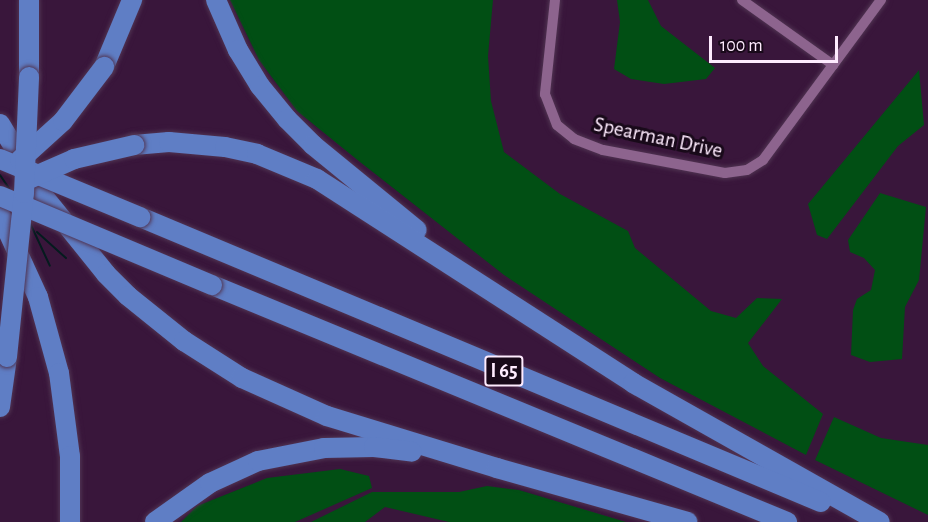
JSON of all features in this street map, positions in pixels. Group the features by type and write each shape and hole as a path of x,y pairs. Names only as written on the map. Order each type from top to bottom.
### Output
{"highway":[{"path":"0,407 8,357 24,193 29,77 29,0"},
{"path":"0,173 22,158 63,121 104,67 132,0"},
{"path":"216,0 238,50 260,86 287,119 313,145 416,229 461,271"},
{"path":"0,124 45,198 87,252 128,296 209,359 262,388 327,416 497,468 688,522"},
{"path":"0,197 45,170 74,159 134,145 178,143 225,147 292,166 317,179 633,383 880,522"},
{"name":"I 65","path":"0,159 620,420 871,522"},
{"name":"I 65","path":"0,197 787,522"},
{"path":"0,214 38,297 59,373 70,456 70,522"},
{"path":"155,522 183,499 233,471 258,461 303,450 374,447 497,468"}],"street":[{"name":"Spearman Drive","path":"555,0 545,81 548,106 557,125 566,134 582,143 603,150 714,171 747,170 763,160 881,0"},
{"path":"742,0 833,65"}],"green space":[{"path":"230,0 493,0 488,56 491,101 504,152 560,194 628,231 635,248 711,311 736,318 757,298 782,299 748,343 763,366 823,414 806,455 660,378 504,275 360,162 297,111 259,60"},
{"path":"617,0 648,0 661,26 715,68 706,79 664,84 631,79 614,69 620,22"},
{"path":"919,70 924,125 898,146 827,239 817,235 808,204"},
{"path":"880,193 926,207 919,280 905,307 902,359 870,362 851,355 853,310 857,299 871,290 875,270 864,258 850,252 848,240"},
{"path":"834,417 881,438 928,445 928,515 815,460"},
{"path":"340,469 369,476 372,488 295,522 181,522 197,506 267,478"},
{"path":"487,486 519,490 626,522 449,522 385,507 365,522 311,522 372,492 459,492"}],"waterway":[{"path":"0,175 10,190"},
{"path":"30,223 50,266"},
{"path":"37,232 66,258"}]}
